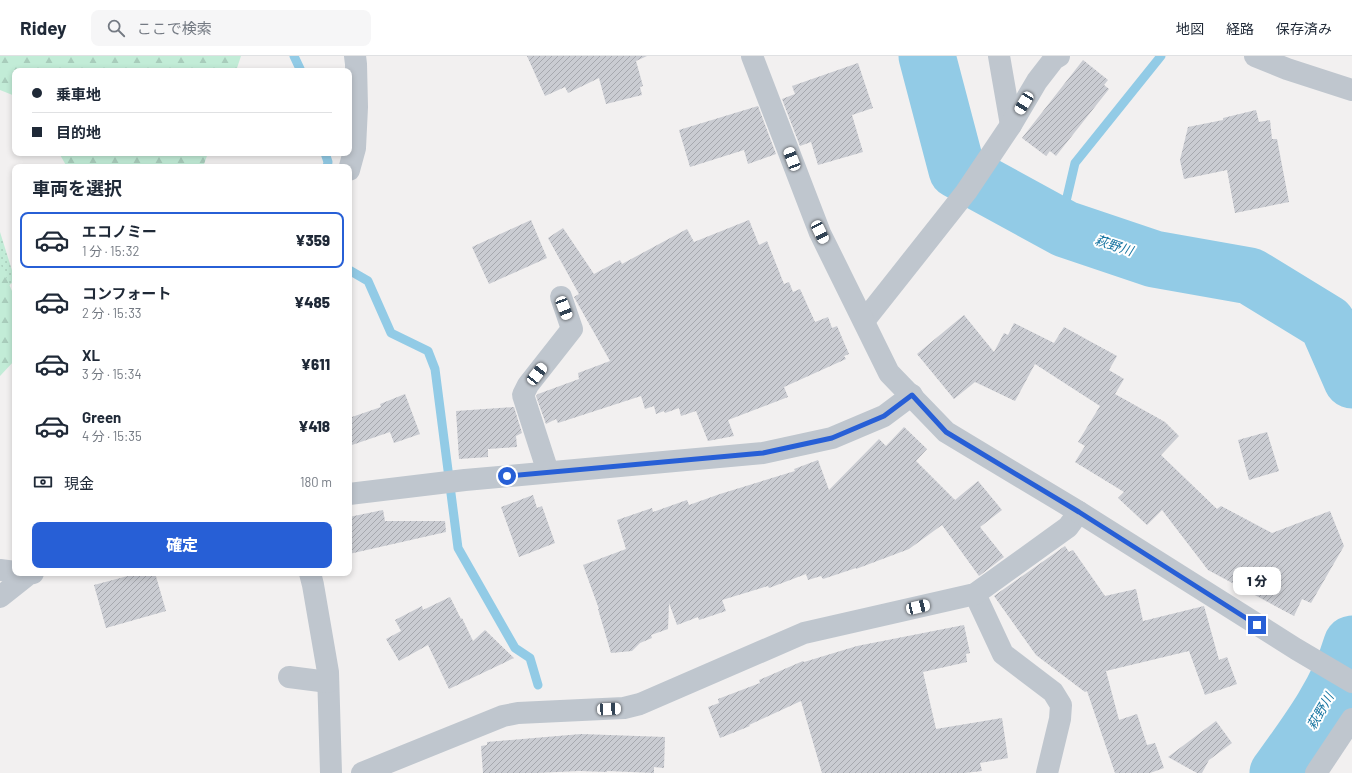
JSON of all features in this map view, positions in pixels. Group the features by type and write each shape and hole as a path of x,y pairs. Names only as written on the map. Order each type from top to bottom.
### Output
{"street":[{"path":"351,164 355,148 357,107 355,56"},
{"path":"752,56 820,232 889,373 912,395 946,432 1079,512 1300,652 1352,682"},
{"path":"998,56 1011,125"},
{"path":"864,320 966,192 1011,125 1037,81 1054,59 1059,56"},
{"path":"1255,56 1287,69 1352,90"},
{"path":"548,472 523,395 528,385 577,332 560,298"},
{"path":"352,494 465,480 763,453 832,438 884,416 912,395"},
{"path":"362,773 503,716 518,713 624,708 640,704 804,633 975,594 1068,527 1079,512"},
{"path":"0,570 12,572"},
{"path":"0,597 21,576"},
{"path":"311,576 328,672 331,773"},
{"path":"975,594 1003,654 1052,692 1061,705 1060,719 1047,773"},
{"path":"289,677 328,682"},
{"path":"1316,773 1352,719"}],"green space":[{"path":"0,56 241,56 237,68 12,68 12,95 0,90"},
{"path":"61,156 207,156 204,164 65,164"},
{"path":"0,232 12,270 12,283 0,294"},
{"path":"0,263 12,291 12,363 0,376"}],"building":[{"path":"527,56 647,56 636,61 643,86 640,87 642,95 606,104 599,78 568,93 565,87 545,96"},
{"path":"1083,60 1108,80 1104,85 1109,89 1056,156 1050,151 1046,156 1022,138"},
{"path":"858,63 873,108 852,115 863,152 818,165 811,142 800,146 782,99 795,94 792,86"},
{"path":"758,106 776,154 748,164 744,150 690,167 679,130"},
{"path":"1256,110 1259,122 1270,120 1272,139 1277,139 1289,202 1235,213 1227,170 1184,179 1180,160 1188,127 1223,120 1223,118"},
{"path":"531,220 547,258 489,284 472,247"},
{"path":"749,220 759,245 767,241 784,284 789,282 793,292 800,289 815,322 828,317 832,328 837,326 849,354 844,356 846,359 784,387 788,397 728,420 734,436 708,441 696,411 681,416 679,408 665,413 664,411 656,414 654,406 645,409 641,396 558,423 556,419 546,424 536,396 538,394 579,379 578,373 610,361 574,297 579,294 548,238 563,228 594,274 620,260 622,264 687,229 694,242"},
{"path":"964,315 994,352 1004,333 1008,335 1014,323 1054,343 1064,327 1117,356 1109,370 1124,379 1115,394 1165,422 1179,436 1161,455 1217,509 1221,506 1272,533 1330,511 1344,546 1311,603 1302,599 1294,616 1208,570 1162,510 1147,525 1118,498 1124,492 1075,462 1085,446 1078,442 1100,406 1035,364 1015,401 975,382 954,399 917,354"},
{"path":"405,394 420,434 394,443 390,432 352,445 352,417 381,407 380,404"},
{"path":"514,407 522,433 516,436 517,447 488,449 488,457 459,459 456,411"},
{"path":"904,427 927,449 916,461 955,500 978,481 1002,510 980,527 1004,557 979,576 942,525 909,549 856,569 823,579 821,576 808,580 806,574 769,588 768,586 722,600 726,611 699,620 698,617 677,625 669,603 668,629 651,635 652,638 640,643 632,651 611,653 599,609 583,565 626,549 617,520 652,508 653,512 687,500 689,505 795,471 794,469 818,460 829,490 879,439 886,446"},
{"path":"1267,432 1279,471 1249,480 1238,440"},
{"path":"533,495 537,508 542,506 555,543 519,557 501,507"},
{"path":"383,510 385,521 445,521 446,532 352,553 352,516"},
{"path":"1065,546 1069,552 1073,550 1105,596 1136,589 1143,621 1204,606 1219,660 1227,657 1237,684 1205,695 1189,651 1106,671 1119,720 1137,714 1147,745 1155,743 1164,768 1150,773 1115,773 1087,691 1085,692 1036,655 994,596"},
{"path":"128,576 156,576 166,611 106,628 94,585"},
{"path":"450,597 473,641 485,630 514,658 449,689 428,645 399,661 386,639 401,631 395,620 422,606 423,610"},
{"path":"964,625 970,653 966,654 967,662 923,672 936,729 1002,718 1008,758 980,763 982,771 965,773 822,773 801,701 749,725 750,726 720,738 708,707 719,703 718,699 760,683 759,680 803,661 804,662 857,646"},
{"path":"1216,721 1232,743 1209,760 1202,773 1197,773 1168,757"},
{"path":"581,734 665,737 664,768 654,767 654,773 579,771 483,773 481,746 487,745 487,742"}],"waterway":[{"path":"294,56 300,68"},
{"name":"萩野川","path":"927,56 957,170 1065,229 1154,259 1250,276 1327,323 1352,380"},
{"path":"1060,227 1075,163 1161,56"},
{"path":"326,156 328,164"},
{"path":"352,272 368,281 391,333 428,351 435,369 458,548 515,648 530,658 538,685"},
{"name":"萩野川","path":"1278,773 1321,712 1339,679 1352,644"}],"route":[{"path":"507,476 763,453 832,438 884,416 912,395 946,432 1079,512 1257,625"}]}
